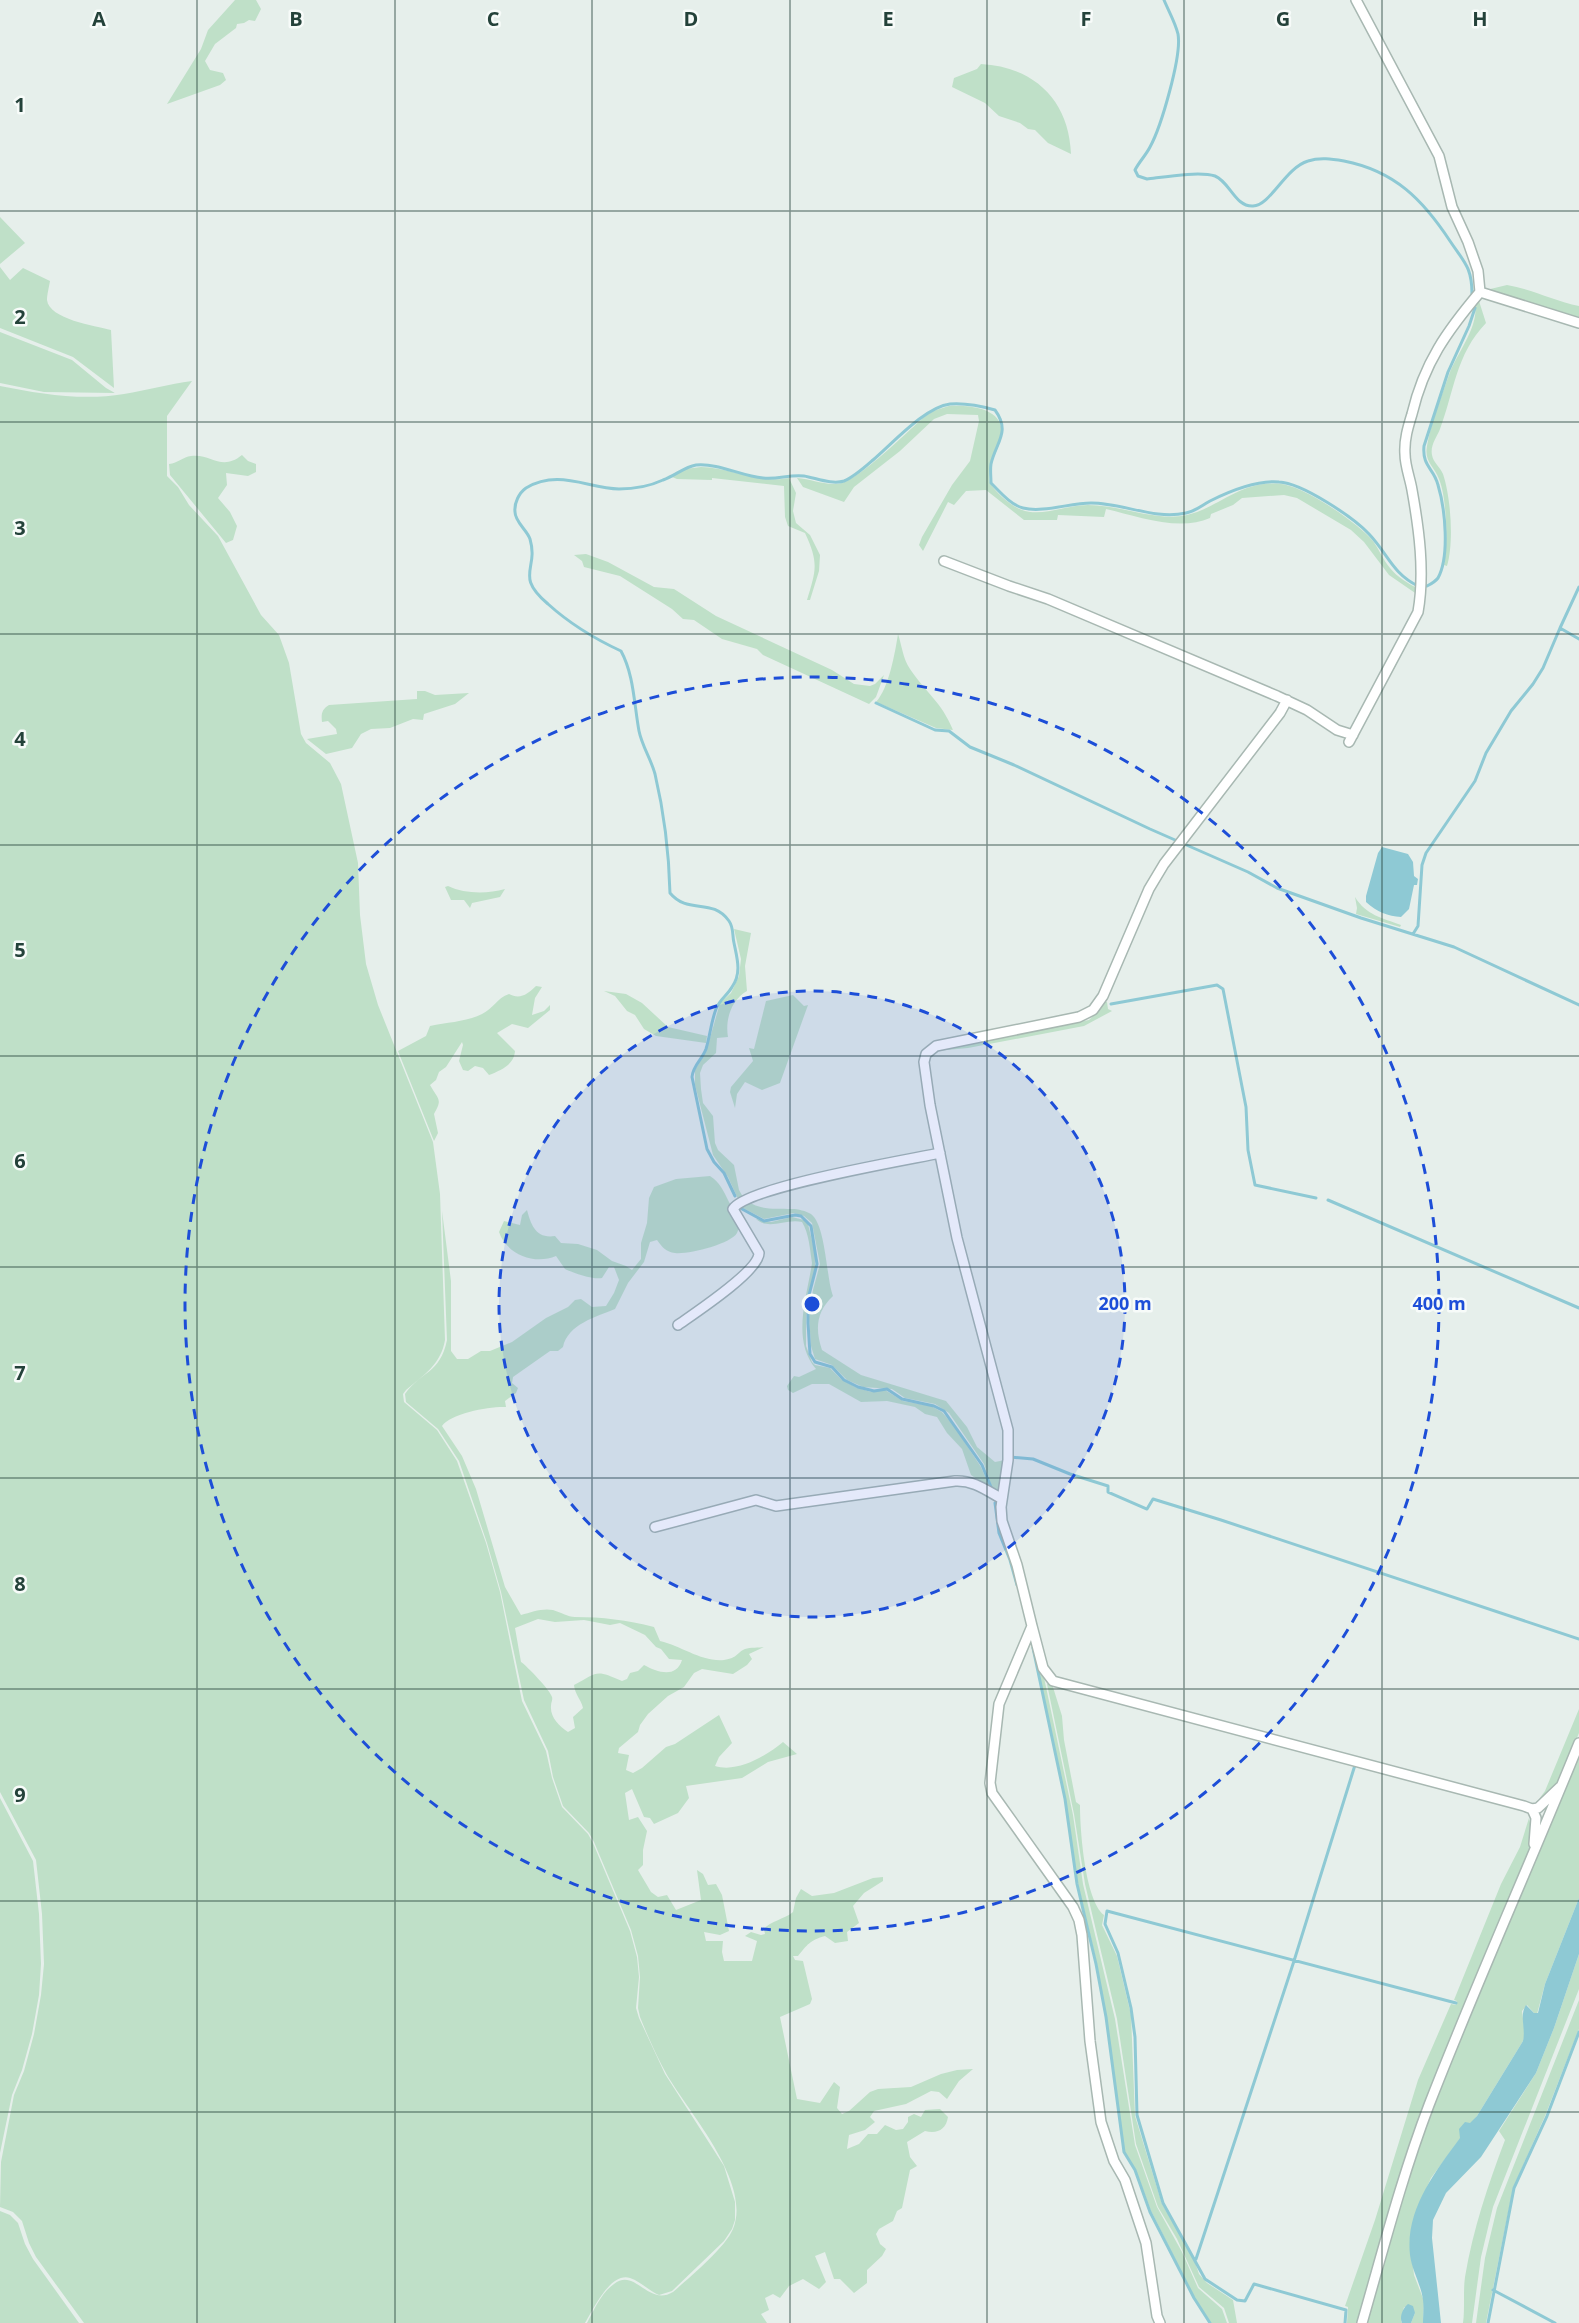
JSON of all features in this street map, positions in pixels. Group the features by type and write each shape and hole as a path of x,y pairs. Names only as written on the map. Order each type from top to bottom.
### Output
{"street":[{"path":"944,561 1048,599 1287,700 1307,710 1351,739 1418,612 1422,592 1422,570 1405,455 1414,403 1424,374 1437,348 1451,326 1480,292 1478,271 1452,207 1439,156 1356,0"},
{"path":"1480,292 1579,323"},
{"path":"1287,700 1280,713 1164,864 1149,889 1103,996 1093,1010 1066,1021 936,1046 926,1054 924,1072 957,1238 1008,1430 1008,1460 1002,1499 1002,1521 1017,1564 1043,1668 1053,1681 1532,1809 1538,1808 1562,1785"},
{"path":"678,1325 756,1264 759,1252 733,1209 741,1201 782,1187 940,1153"},
{"path":"655,1527 756,1500 776,1506 966,1480 1002,1499"},
{"path":"1032,1626 999,1704 990,1783 992,1793 1073,1907 1079,1920 1086,1973 1090,2041 1101,2122 1114,2161 1125,2180 1146,2243 1160,2323"},
{"path":"1362,2323 1413,2150 1449,2052 1579,1743"},
{"path":"1532,1809 1536,1818 1533,1854"}],"green space":[{"path":"235,0 256,0 261,9 255,21 249,20 237,24 236,28 215,44 205,61 210,70 223,73 226,80 220,85 167,104 201,49 208,30"},
{"path":"981,64 1017,72 1045,90 1056,103 1064,118 1071,154 1048,143 1035,130 999,116 985,103 952,87 954,78 977,69"},
{"path":"0,217 25,243 0,264"},
{"path":"0,267 10,280 23,268 50,281 47,300 56,312 74,321 111,330 114,388 73,357 0,328"},
{"path":"1507,285 1579,306 1579,320 1482,291"},
{"path":"1479,301 1486,323 1468,347 1462,360 1432,448 1433,458 1446,484 1450,508 1451,533 1447,566 1444,565 1446,534 1442,487 1428,460 1426,451 1434,418 1450,372 1471,330 1475,304"},
{"path":"0,332 72,360 115,393 44,392 0,383"},
{"path":"192,381 167,416 167,476 178,487 189,505 218,536 261,615 279,635 289,663 301,734 306,743 330,763 341,784 358,863 360,915 366,964 378,1005 433,1142 440,1194 445,1340 436,1362 403,1394 404,1402 437,1430 457,1461 486,1543 500,1592 522,1701 546,1751 562,1807 588,1834 593,1843 630,1931 637,1957 639,1977 636,2008 639,2018 665,2074 724,2166 735,2202 735,2220 724,2241 672,2291 659,2295 634,2279 623,2278 609,2286 603,2293 585,2323 84,2323 36,2257 22,2221 13,2212 0,2207 1,2162 14,2095 24,2071 34,2034 44,1964 42,1914 36,1860 0,1792 0,386 46,394 93,397 124,394"},
{"path":"949,406 967,406 985,410 998,420 1001,438 991,465 990,483 1015,507 1025,511 1040,512 1088,505 1175,517 1199,511 1254,486 1281,484 1291,486 1330,506 1366,533 1393,571 1419,589 1418,595 1389,575 1364,542 1351,530 1297,498 1284,495 1242,498 1233,505 1211,514 1210,518 1198,522 1172,523 1144,519 1106,509 1104,517 1058,515 1057,520 1024,520 986,490 966,491 954,505 948,502 923,551 919,545 922,537 952,485 970,461 979,421 978,415 947,414 934,419 900,451 854,487 844,502 803,487 797,478 833,484 846,481 869,466 923,418 933,411"},
{"path":"242,455 248,461 256,464 256,472 248,476 226,473 227,485 218,498 230,512 237,526 233,540 226,543 170,475 169,464 191,456 228,462"},
{"path":"701,467 767,479 789,478 796,493 793,511 796,523 810,535 820,555 819,571 810,600 807,600 814,574 814,559 805,533 788,526 785,517 784,486 712,478 712,480 672,477 685,469"},
{"path":"586,554 608,562 654,587 674,589 716,616 832,670 854,684 870,686 884,675 876,697 869,704 763,655 757,649 722,639 694,620 683,619 672,609 620,576 584,567 582,561 574,555"},
{"path":"898,634 908,665 943,712 953,730 936,728 876,702 888,679"},
{"path":"417,691 435,695 469,693 455,704 424,714 423,720 413,719 390,728 371,729 361,734 352,748 326,754 307,739 337,734 336,729 328,721 322,722 322,712 329,705 417,699"},
{"path":"445,887 462,891 476,892 505,889 500,897 472,903 470,908 464,900 451,900"},
{"path":"1355,897 1369,912 1401,925 1400,927 1356,914"},
{"path":"734,929 751,933 745,966 747,991 741,995 730,1011 727,1024 728,1037 717,1038 716,1053 703,1065 700,1073 703,1103 713,1116 715,1143 718,1150 734,1165 739,1190 743,1197 738,1199 728,1177 713,1155 695,1085 695,1070 706,1052 720,1003 731,993 739,976 741,959"},
{"path":"536,986 542,987 535,998 532,1015 544,1011 550,1005 550,1010 528,1028 512,1024 497,1033 515,1051 509,1063 489,1075 483,1068 475,1066 468,1071 463,1070 459,1061 462,1042 446,1067 439,1072 436,1080 430,1085 439,1102 434,1114 438,1133 434,1141 398,1051 426,1036 430,1026 476,1017 486,1012 505,996 524,995"},
{"path":"604,991 626,994 642,1003 668,1027 707,1036 706,1043 656,1036 644,1029 635,1015 627,1011 615,996"},
{"path":"793,995 804,1006 808,1005 780,1083 762,1090 745,1082 737,1094 735,1108 730,1092 731,1087 753,1061 749,1048 754,1049 766,1001"},
{"path":"1102,1001 1107,1002 1108,1009 1112,1011 1084,1026 968,1048 935,1051 1089,1020 1099,1009"},
{"path":"710,1176 713,1178 735,1213 738,1221 737,1233 718,1245 681,1253 667,1250 657,1240 650,1242 644,1262 628,1283 615,1309 584,1322 571,1332 563,1347 558,1351 550,1351 513,1377 512,1383 518,1388 516,1393 505,1401 506,1407 462,1414 442,1426 462,1456 476,1489 505,1587 521,1615 553,1610 572,1617 614,1619 654,1627 660,1641 707,1659 724,1660 732,1658 747,1648 764,1647 749,1654 752,1659 733,1674 702,1669 694,1673 684,1687 668,1696 648,1714 638,1732 619,1748 618,1753 629,1755 626,1770 633,1773 666,1747 675,1744 719,1715 732,1743 719,1757 715,1766 733,1767 751,1762 783,1742 797,1754 768,1762 742,1778 686,1786 689,1798 678,1813 654,1824 650,1818 644,1817 632,1789 625,1793 629,1820 638,1817 647,1831 643,1865 638,1870 651,1892 658,1897 667,1895 676,1910 701,1900 697,1870 703,1874 708,1885 716,1884 722,1895 729,1931 720,1935 704,1932 706,1941 723,1941 724,1961 752,1961 757,1941 745,1936 751,1932 765,1934 764,1929 767,1926 793,1912 801,1889 812,1896 834,1893 873,1878 883,1877 883,1881 864,1893 853,1906 859,1923 847,1932 848,1941 835,1943 825,1936 809,1943 798,1956 793,1956 795,1960 803,1961 812,1999 810,2004 780,2017 797,2099 820,2103 834,2082 840,2087 837,2108 842,2114 849,2111 870,2092 878,2089 911,2087 941,2074 973,2069 959,2081 947,2099 939,2092 931,2091 906,2104 874,2111 870,2117 875,2122 865,2130 849,2135 847,2149 859,2144 868,2134 877,2134 885,2125 896,2130 903,2129 908,2122 908,2117 914,2114 921,2117 925,2110 940,2109 948,2117 940,2130 925,2131 907,2142 910,2157 917,2166 910,2170 902,2208 897,2211 893,2221 879,2229 876,2234 880,2244 886,2249 867,2270 867,2283 854,2293 840,2279 834,2279 825,2252 815,2256 826,2282 819,2289 803,2279 789,2286 780,2298 773,2294 765,2298 769,2310 761,2314 767,2323 587,2323 605,2292 622,2280 629,2280 656,2295 664,2295 673,2292 697,2271 715,2254 733,2229 737,2211 734,2191 727,2170 716,2149 663,2068 640,2017 638,1956 631,1930 594,1842 589,1833 563,1806 553,1777 548,1751 524,1700 501,1592 459,1461 438,1429 406,1402 405,1394 440,1360 447,1340 442,1211 451,1281 451,1351 457,1359 468,1359 481,1351 490,1351 512,1342 546,1318 568,1307 575,1300 581,1299 592,1307 606,1306 619,1280 614,1267 609,1267 602,1278 594,1278 565,1269 556,1256 539,1259 515,1252 508,1247 499,1232 504,1221 520,1225 522,1215 527,1210 530,1221 539,1233 555,1236 561,1243 578,1244 597,1250 612,1261 632,1270 641,1259 641,1243 647,1223 649,1198 654,1187 676,1179","holes":["538,1619 555,1622 584,1620 610,1625 620,1623 645,1635 669,1659 682,1660 679,1666 671,1672 660,1672 644,1665 622,1681 597,1674 574,1685 583,1708 573,1717 575,1728 568,1732 558,1724 554,1717 551,1710 551,1694 521,1662 515,1628"]},
{"path":"747,1201 763,1208 802,1210 811,1214 816,1220 823,1240 833,1296 820,1315 818,1335 822,1350 861,1375 946,1401 967,1427 977,1447 995,1462 1005,1460 1000,1492 993,1490 984,1464 949,1413 935,1404 905,1398 892,1389 863,1387 847,1380 832,1365 815,1359 811,1346 809,1317 820,1264 812,1223 804,1216 794,1213 764,1219 743,1208 741,1203"},
{"path":"792,1217 804,1220 808,1224 815,1253 815,1268 807,1300 806,1329 806,1346 812,1362 815,1365 830,1368 841,1379 855,1387 871,1392 885,1390 903,1401 931,1406 942,1412 981,1467 990,1488 971,1475 962,1449 947,1433 937,1417 925,1414 915,1407 887,1401 861,1402 829,1384 812,1384 793,1393 788,1390 787,1386 794,1376 799,1377 816,1369 808,1358 802,1332 804,1304 812,1263 809,1242 802,1222 766,1224 756,1219 771,1222"},
{"path":"1033,1643 1042,1668 1073,1815 1083,1884 1115,2019 1135,2145 1157,2207 1182,2252 1198,2288 1222,2309 1227,2323 1211,2323 1195,2298 1151,2211 1136,2170 1124,2152 1097,1964 1078,1884 1065,1799"},
{"path":"1047,1684 1052,1684 1062,1716 1064,1740 1076,1802 1080,1805 1088,1880 1092,1895 1104,1915 1102,1925 1117,1956 1131,2015 1135,2116 1162,2204 1194,2259 1199,2274 1207,2283 1233,2300 1237,2323 1229,2323 1224,2308 1199,2287 1177,2239 1158,2207 1136,2144 1117,2019 1085,1884 1074,1814"},
{"path":"1579,1709 1579,1733 1558,1783 1539,1799 1545,1791"},
{"path":"1579,1751 1579,1898 1545,1984 1537,2014 1527,2005 1522,2011 1525,2034 1523,2041 1477,2116 1431,2178 1416,2212 1410,2241 1414,2275 1424,2301 1423,2323 1411,2323 1415,2313 1404,2307 1402,2323 1365,2323 1416,2151 1432,2107"},
{"path":"0,1798 33,1861 39,1914 41,1964 39,1995 32,2034 12,2095 0,2153"},
{"path":"1529,1818 1532,1832 1530,1856 1463,2013 1359,2323 1347,2323 1348,2307 1345,2306 1375,2220 1418,2080 1451,2004 1456,2005 1457,2001 1454,2000 1501,1884 1520,1847"},
{"path":"1579,1954 1579,1989 1493,2207 1481,2257 1472,2323 1463,2323 1465,2277 1472,2242 1505,2140 1499,2131 1536,2073"},
{"path":"1579,2000 1579,2029 1545,2116 1513,2188 1486,2323 1476,2323 1485,2258 1497,2208"},
{"path":"0,2211 10,2215 18,2223 33,2259 79,2323 0,2323"}],"water":[{"path":"1382,847 1408,854 1413,862 1414,876 1418,879 1417,885 1414,885 1409,909 1401,917 1383,913 1366,902 1378,853"},
{"path":"1579,1898 1579,1954 1536,2073 1481,2157 1446,2193 1433,2220 1432,2238 1441,2323 1423,2323 1422,2294 1410,2255 1412,2223 1417,2207 1432,2178 1460,2138 1459,2129 1465,2122 1470,2123 1477,2116 1523,2041 1523,2013 1526,2005 1534,2013 1538,2013 1545,1984"},
{"path":"1408,2304 1413,2306 1415,2313 1411,2323 1402,2323 1402,2313"}],"waterway":[{"path":"1164,0 1178,34 1177,58 1160,124 1150,147 1135,170 1138,176 1147,179 1191,174 1215,176 1225,183 1242,203 1253,206 1266,200 1292,171 1308,161 1330,159 1362,166 1393,180 1418,200 1440,226 1466,265 1471,277 1472,294"},
{"path":"1427,586 1438,578 1442,569 1445,532 1441,495 1436,479 1426,463 1424,446 1448,372 1475,308"},
{"path":"735,1196 724,1173 714,1162 707,1149 692,1077 706,1049 716,1009 737,976 732,926 722,914 715,910 684,903 670,893 666,833 658,788 653,768 640,737 631,680 625,660 621,651 583,630 556,611 532,586 530,539 515,512 516,502 523,490 550,480 572,481 607,488 636,488 658,482 696,465 713,466 763,478 804,476 839,482 859,472 930,412 950,404 966,404 995,410 1000,418 1002,431 991,464 991,483 1006,498 1023,508 1048,509 1091,503 1174,515 1193,511 1210,501 1253,484 1279,482 1313,494 1351,519 1369,534 1402,575 1418,586"},
{"path":"1560,628 1579,587"},
{"path":"1413,934 1418,926 1422,865 1426,853 1475,781 1486,753 1511,711 1543,668 1560,628 1579,639"},
{"path":"876,703 935,730 949,731 970,747 1248,872 1277,888 1361,918 1454,947 1579,1005"},
{"path":"1111,1004 1217,985 1223,989 1246,1107 1248,1150 1255,1185 1316,1198"},
{"path":"1328,1200 1579,1308"},
{"path":"742,1209 764,1221 801,1216 811,1226 817,1264 808,1299 808,1323 810,1354 815,1362 832,1367 844,1380 858,1387 874,1391 887,1389 902,1399 934,1406 944,1411 982,1465 991,1487"},
{"path":"1010,1457 1033,1459 1108,1486 1108,1492 1147,1509 1153,1499 1579,1639"},
{"path":"995,1503 999,1533 1017,1585"},
{"path":"1033,1648 1065,1799 1077,1884 1106,2017 1124,2152 1135,2170 1150,2212 1194,2298 1210,2323"},
{"path":"1196,2259 1294,1961 1355,1765"},
{"path":"1345,2323 1346,2310 1254,2284 1245,2301 1237,2300 1205,2279 1163,2203 1137,2115 1135,2037 1131,2008 1118,1953 1105,1924 1107,1911 1456,2003"},
{"path":"1488,2323 1514,2188 1547,2116 1579,2032"},
{"path":"1493,2290 1555,2323"}]}
